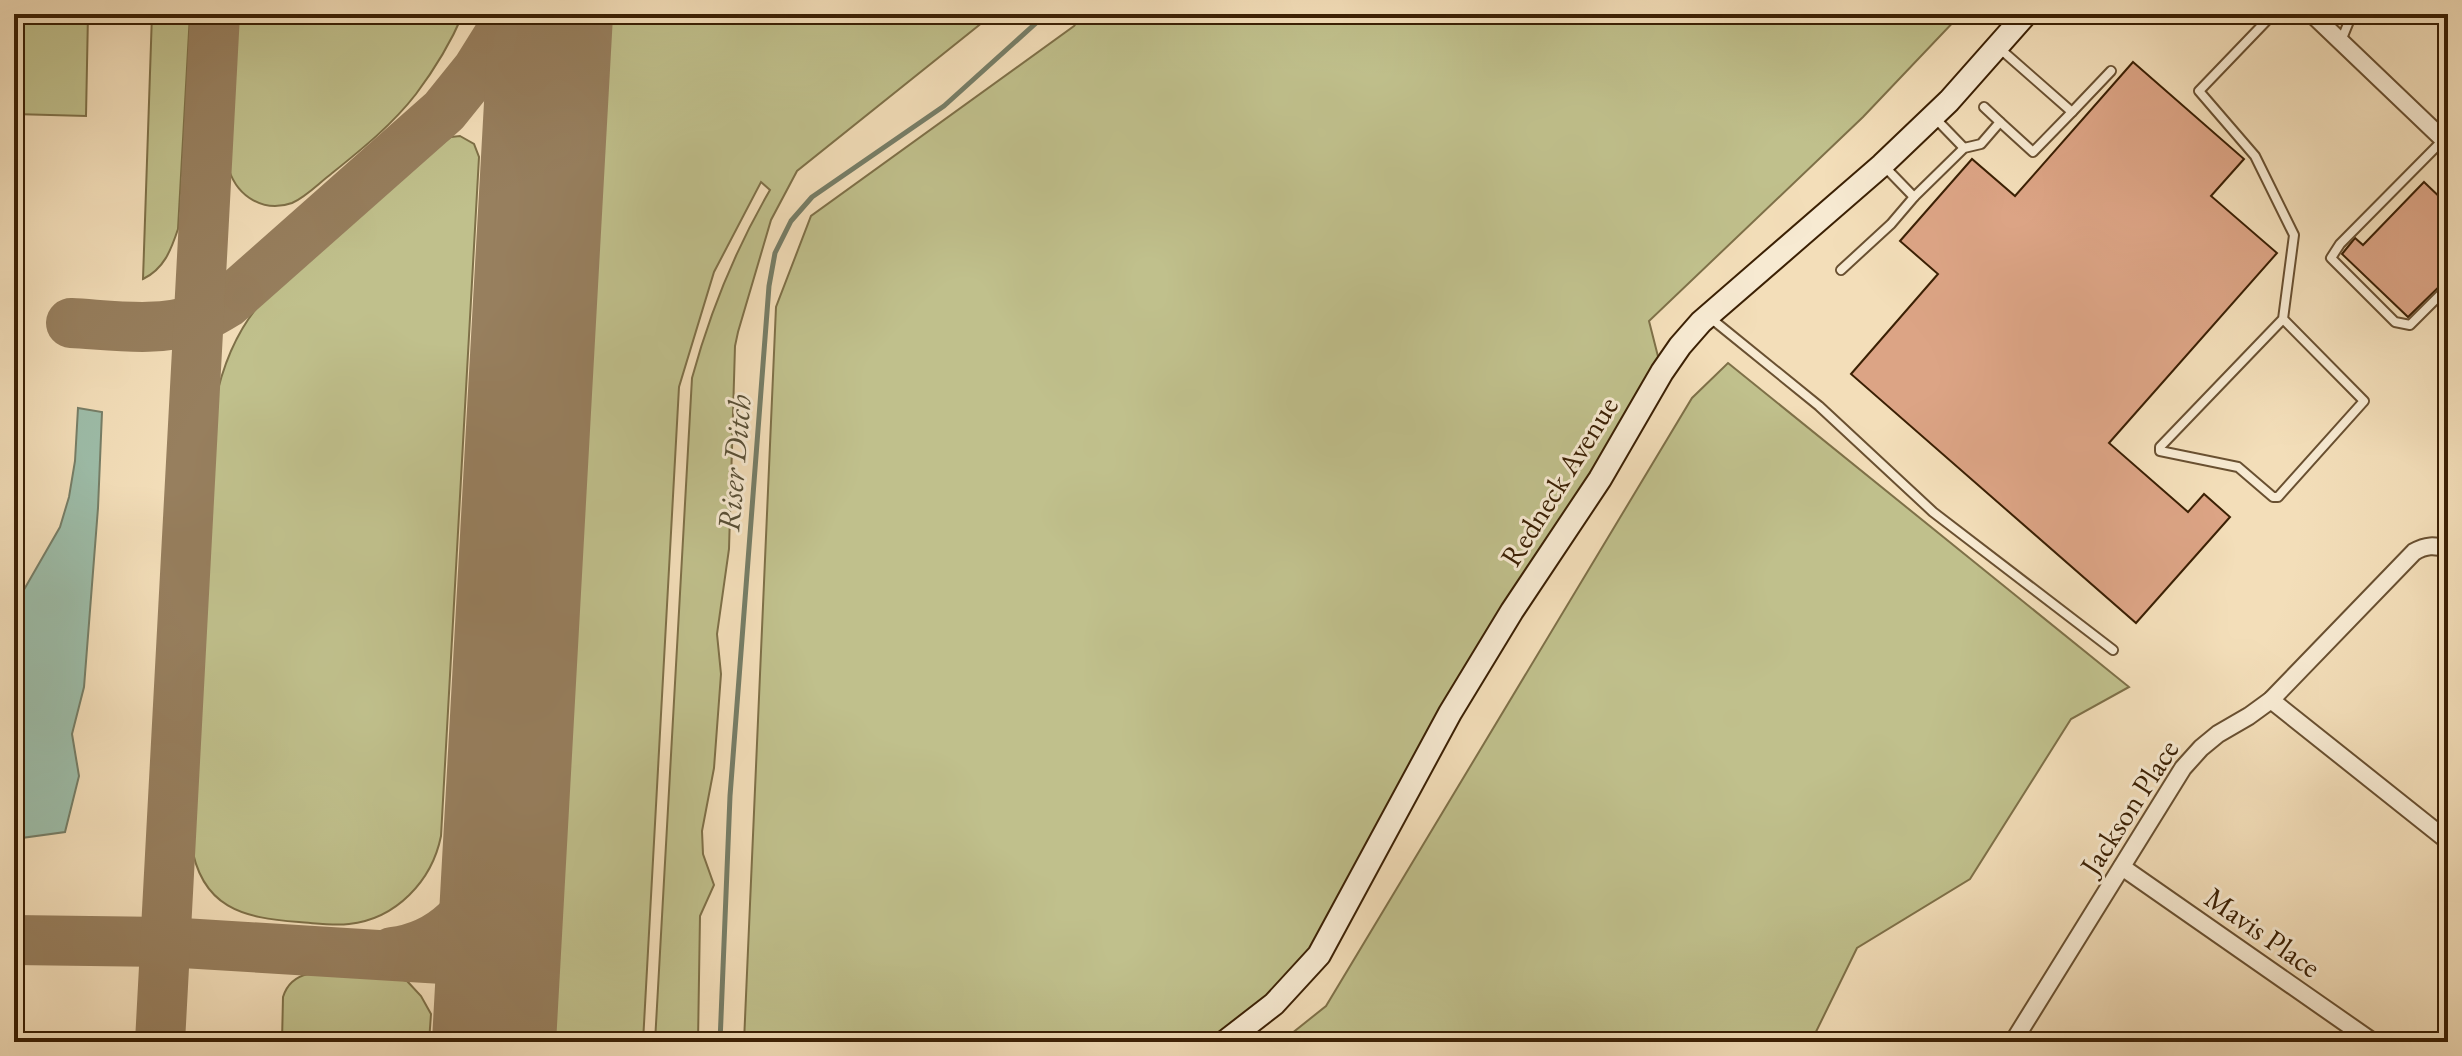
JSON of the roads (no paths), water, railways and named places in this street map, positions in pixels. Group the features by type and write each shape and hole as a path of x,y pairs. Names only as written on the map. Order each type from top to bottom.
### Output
{"street":[{"name":"Redneck Avenue","path":"1225,1042 1274,1004 1319,955 1450,713 1600,479 1680,346 1708,316 1882,165 1933,116 2026,14"},
{"path":"2312,14 2446,142"},
{"name":"Jackson Place","path":"2013,1042 2183,768 2201,748 2271,700 2414,552 2425,546 2442,547"},
{"path":"2271,700 2448,841"},
{"name":"Mavis Place","path":"2122,867 2373,1042"}],"lane":[{"path":"2273,14 2199,91 2255,156 2294,235 2283,319 2160,447 2160,451 2238,467 2275,498 2289,485 2364,401 2283,319"},
{"path":"2341,42 2352,14"},
{"path":"1997,47 2072,112"},
{"path":"1984,107 2033,152 2111,71"},
{"path":"1933,116 1964,148"},
{"path":"1841,270 1891,224 1964,148 1981,144 2000,122"},
{"path":"2446,142 2340,244 2331,258 2395,322 2401,324 2410,325 2448,287"},
{"path":"1882,165 1914,197"},
{"path":"1708,316 1819,406 1933,512 2113,650"}],"waterway":[{"name":"Riser Ditch","path":"720,1042 730,796 769,286 775,253 791,221 812,197 944,106 1046,14"}]}
